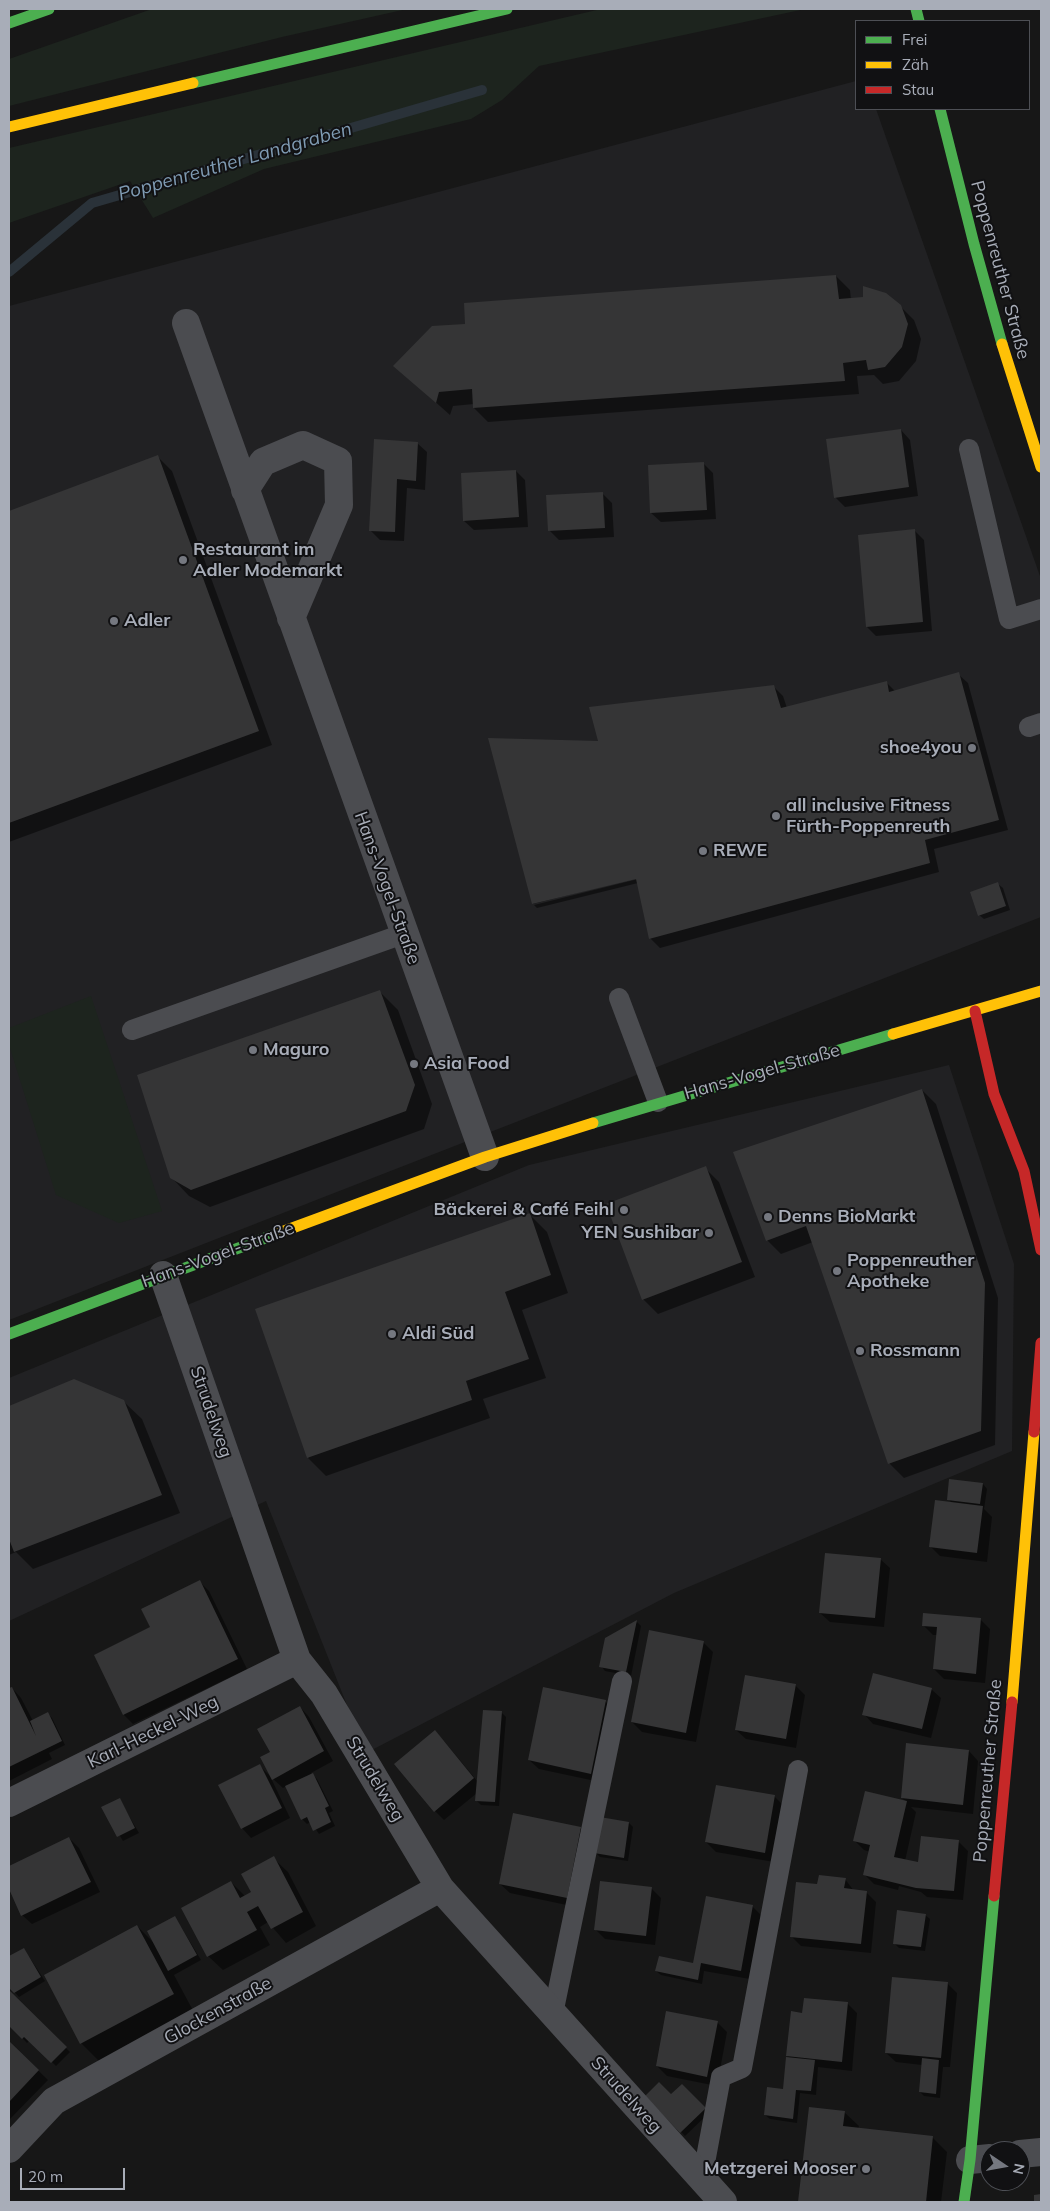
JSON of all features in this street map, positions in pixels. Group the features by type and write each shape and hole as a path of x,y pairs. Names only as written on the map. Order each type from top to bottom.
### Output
{"main road":[{"path":"9,23 49,9"},
{"path":"9,126 506,9"},
{"name":"Poppenreuther Straße","path":"940,110 963,205 1009,371 1041,467"},
{"name":"Hans-Vogel-Straße","path":"9,1334 163,1275 485,1157 658,1102 1041,991"},
{"path":"975,1011 994,1094 1024,1171 1041,1250"},
{"name":"Poppenreuther Straße","path":"981,2141 1014,1681 1037,1451 1041,1343"},
{"name":"Poppenreuther Straße","path":"964,2202 980,2158"}],"street":[{"name":"Hans-Vogel-Straße","path":"186,322 403,934 485,1157"},
{"path":"246,490 263,462 303,445 338,461 339,505 291,618"},
{"name":"Strudelweg","path":"163,1275 297,1660 324,1694 440,1888 723,2202"},
{"name":"Karl-Heckel-Weg","path":"9,1803 297,1660"},
{"name":"Glockenstraße","path":"9,2149 54,2102 440,1888"}],"lane":[{"path":"969,449 1009,619 1041,609"},
{"path":"132,1030 403,934"},
{"path":"619,998 658,1102"},
{"path":"554,2014 622,1682"},
{"path":"702,2179 721,2076 742,2068 798,1770"}],"shaded area":[{"path":"152,9 407,9 282,37 9,106 9,59"},
{"path":"601,9 805,9 539,66 502,100 471,119 264,169 153,218 130,181 9,223 9,148"},
{"path":"855,81 855,110 876,110 1041,579 1041,917 9,1320 9,306"},
{"path":"91,996 162,1211 119,1223 56,1195 9,1045 9,1028"},
{"path":"949,1065 1014,1264 1012,1451 674,1593 366,1753 266,1501 9,1621 9,1378 529,1165"}],"building":[{"path":"836,275 839,299 863,297 863,286 886,293 901,305 908,324 902,347 885,367 868,370 866,360 843,363 845,381 473,408 472,389 439,392 436,403 393,366 432,326 465,324 464,303"},
{"path":"901,429 909,487 834,498 826,439"},
{"path":"374,439 418,442 416,481 397,479 395,532 369,531"},
{"name":"Adler","path":"158,455 259,731 9,823 9,511"},
{"path":"704,462 707,510 650,513 648,465"},
{"path":"516,470 519,517 463,521 461,473"},
{"path":"603,492 605,528 548,531 546,495"},
{"path":"915,529 923,622 866,627 858,535"},
{"path":"959,672 999,820 925,840 930,863 649,939 636,879 532,904 488,738 598,741 589,707 774,685 781,708 887,681 889,692"},
{"path":"998,882 1006,906 978,916 970,892"},
{"path":"380,990 415,1085 406,1111 191,1190 170,1178 137,1075"},
{"path":"922,1089 985,1283 981,1431 888,1464 806,1226 766,1241 733,1152"},
{"path":"706,1166 742,1262 642,1300 606,1204"},
{"name":"Aldi Süd","path":"530,1213 551,1275 505,1292 529,1359 466,1381 472,1400 307,1458 255,1309"},
{"path":"74,1379 124,1400 162,1495 14,1552 9,1539 9,1406"},
{"path":"949,1479 983,1483 980,1504 947,1500"},
{"path":"935,1500 983,1506 977,1553 929,1547"},
{"path":"825,1553 881,1558 875,1618 819,1613"},
{"path":"200,1580 238,1659 123,1715 94,1655 150,1627 141,1609"},
{"path":"923,1613 981,1618 976,1674 933,1669 937,1627 922,1626"},
{"path":"637,1620 626,1672 599,1667 605,1638"},
{"path":"649,1630 704,1641 686,1733 631,1722"},
{"path":"873,1673 932,1688 922,1729 862,1715"},
{"path":"745,1675 796,1684 786,1739 735,1730"},
{"path":"12,1687 36,1736 30,1721 48,1712 62,1741 9,1767 9,1688"},
{"path":"543,1687 606,1700 591,1774 528,1760"},
{"path":"300,1706 324,1751 272,1780 260,1757 270,1752 257,1729"},
{"path":"483,1710 502,1711 495,1802 475,1801"},
{"path":"435,1730 474,1778 434,1812 394,1764"},
{"path":"906,1743 969,1750 963,1805 901,1798"},
{"path":"260,1764 282,1808 241,1829 218,1785"},
{"path":"313,1773 329,1806 325,1808 331,1822 313,1831 307,1817 301,1820 285,1786"},
{"path":"716,1785 775,1795 765,1853 705,1842"},
{"path":"865,1791 907,1801 894,1857 918,1862 921,1836 959,1840 954,1891 916,1888 863,1875 870,1845 853,1841"},
{"path":"120,1798 135,1828 117,1837 101,1807"},
{"path":"513,1813 581,1827 567,1898 499,1884"},
{"path":"600,1817 629,1822 624,1858 594,1853"},
{"path":"69,1837 91,1882 21,1916 9,1889 9,1866"},
{"path":"274,1856 303,1912 271,1929 258,1906 247,1912 257,1930 207,1957 181,1908 231,1881 240,1898 251,1892 241,1874"},
{"path":"819,1875 846,1878 844,1888 867,1891 861,1944 790,1937 796,1882 817,1884"},
{"path":"600,1881 652,1887 646,1936 594,1930"},
{"path":"706,1896 753,1905 741,1971 701,1963 698,1980 655,1971 659,1956 693,1963"},
{"path":"897,1910 926,1914 921,1947 893,1944"},
{"path":"175,1916 197,1955 168,1971 147,1931"},
{"path":"137,1925 174,1994 80,2044 44,1975"},
{"path":"24,1948 41,1977 14,1993 9,1988 9,1956"},
{"path":"892,1977 948,1982 941,2058 885,2053"},
{"path":"9,1990 67,2047 51,2063 24,2037 22,2039 9,2026"},
{"path":"804,1998 848,2002 842,2062 786,2056 791,2011 802,2013"},
{"path":"666,2011 718,2021 707,2077 656,2066"},
{"path":"9,2041 39,2070 9,2102"},
{"path":"786,2057 815,2060 811,2091 796,2090 793,2119 764,2115 767,2087 783,2089"},
{"path":"922,2058 939,2060 936,2094 919,2092"},
{"path":"659,2082 671,2094 682,2084 706,2108 680,2133 645,2096"},
{"name":"Metzgerei Mooser","path":"809,2107 845,2111 843,2126 933,2136 926,2202 798,2202"},
{"path":"1041,2194 1041,2202 1034,2202 1034,2195"}],"waterway":[{"name":"Poppenreuther Landgraben","path":"9,272 92,203 482,90"}],"traffic: fast":[{"path":"9,23 49,9"},
{"path":"193,83 507,9"},
{"path":"916,9 919,20"},
{"path":"940,110 974,244 1002,344"},
{"path":"593,1123 893,1034"},
{"path":"9,1334 276,1234"},
{"path":"964,2202 970,2160 994,1896"}],"traffic: slow":[{"path":"9,127 193,83"},
{"path":"1002,344 1041,467"},
{"path":"893,1034 1041,991"},
{"path":"276,1234 485,1157 593,1123"},
{"path":"1012,1702 1034,1432"}],"traffic: jam":[{"path":"975,1011 994,1094 1024,1171 1041,1250"},
{"path":"1034,1432 1041,1343"},
{"path":"994,1896 1012,1702"}],"place":[{"name":"Restaurant im Adler Modemarkt","path":"183,560"},
{"name":"Adler","path":"114,621"},
{"name":"shoe4you","path":"972,748"},
{"name":"all inclusive Fitness Fürth-Poppenreuth","path":"776,816"},
{"name":"REWE","path":"703,851"},
{"name":"Maguro","path":"253,1050"},
{"name":"Asia Food","path":"414,1064"},
{"name":"Bäckerei & Café Feihl","path":"624,1210"},
{"name":"Denns BioMarkt","path":"768,1217"},
{"name":"YEN Sushibar","path":"709,1233"},
{"name":"Poppenreuther Apotheke","path":"837,1271"},
{"name":"Aldi Süd","path":"392,1334"},
{"name":"Rossmann","path":"860,1351"},
{"name":"Metzgerei Mooser","path":"866,2169"}]}
